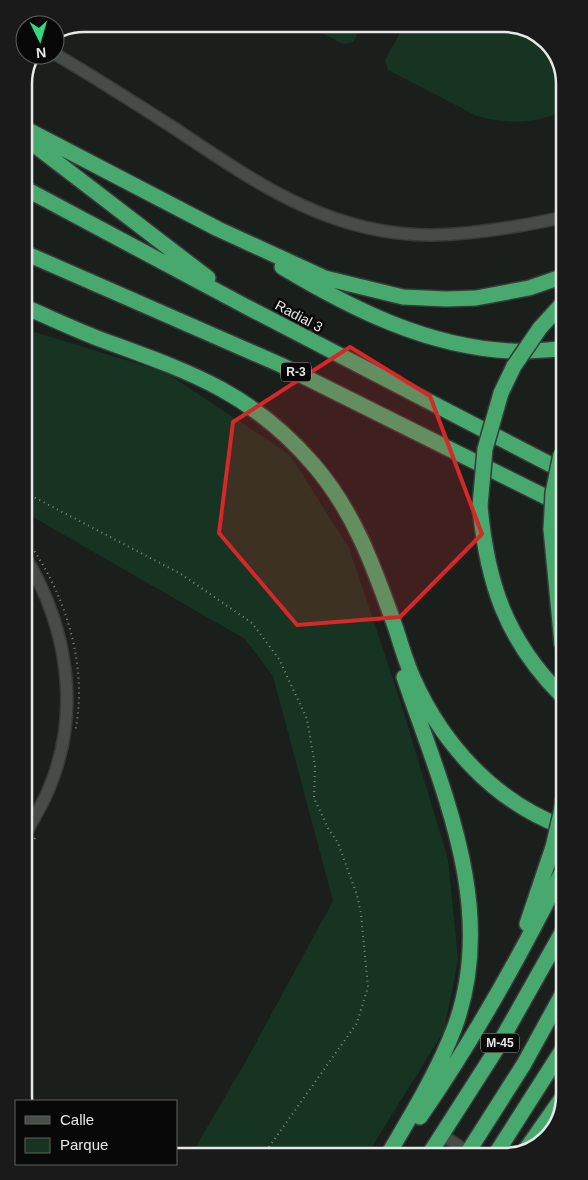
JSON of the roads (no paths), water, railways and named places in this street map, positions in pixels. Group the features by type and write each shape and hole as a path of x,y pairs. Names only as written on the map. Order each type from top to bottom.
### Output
{"highway":[{"path":"33,133 218,229 326,278 403,297 446,300 476,298 529,288 556,279"},
{"path":"33,144 245,306"},
{"name":"Radial 3","path":"33,193 245,306 556,467"},
{"path":"218,229 335,299 396,325 472,345 511,351 556,349"},
{"name":"R-3","path":"33,256 281,364 556,502"},
{"path":"33,310 103,340 178,367 228,391 285,434 314,465 342,503 360,533 413,677 436,721 471,767 498,792 537,817 556,814"},
{"path":"556,310 540,328 514,366 501,393 485,449 480,506 493,586 508,621 527,656 556,689"},
{"path":"556,482 551,529 556,581"},
{"path":"372,562 384,614 458,839 467,877 471,929 467,982 454,1027 432,1079 392,1148"},
{"path":"472,1036 525,928 556,836"},
{"path":"400,1148 439,1090 472,1036 532,932 556,884"},
{"name":"M-45","path":"433,1148 494,1053 556,943"},
{"name":"M-45","path":"471,1148 524,1064 556,1006"},
{"path":"500,1148 556,1060"},
{"path":"534,1138 554,1109"},
{"path":"544,1123 551,1115"}],"street":[{"path":"65,60 110,86 253,181 295,203 340,221 385,231 431,235 507,228 556,219"},
{"path":"32,820 50,786 62,747 67,706 66,669 59,633 42,585 33,569"},
{"name":"M-45","path":"442,1134 462,1148"}]}
